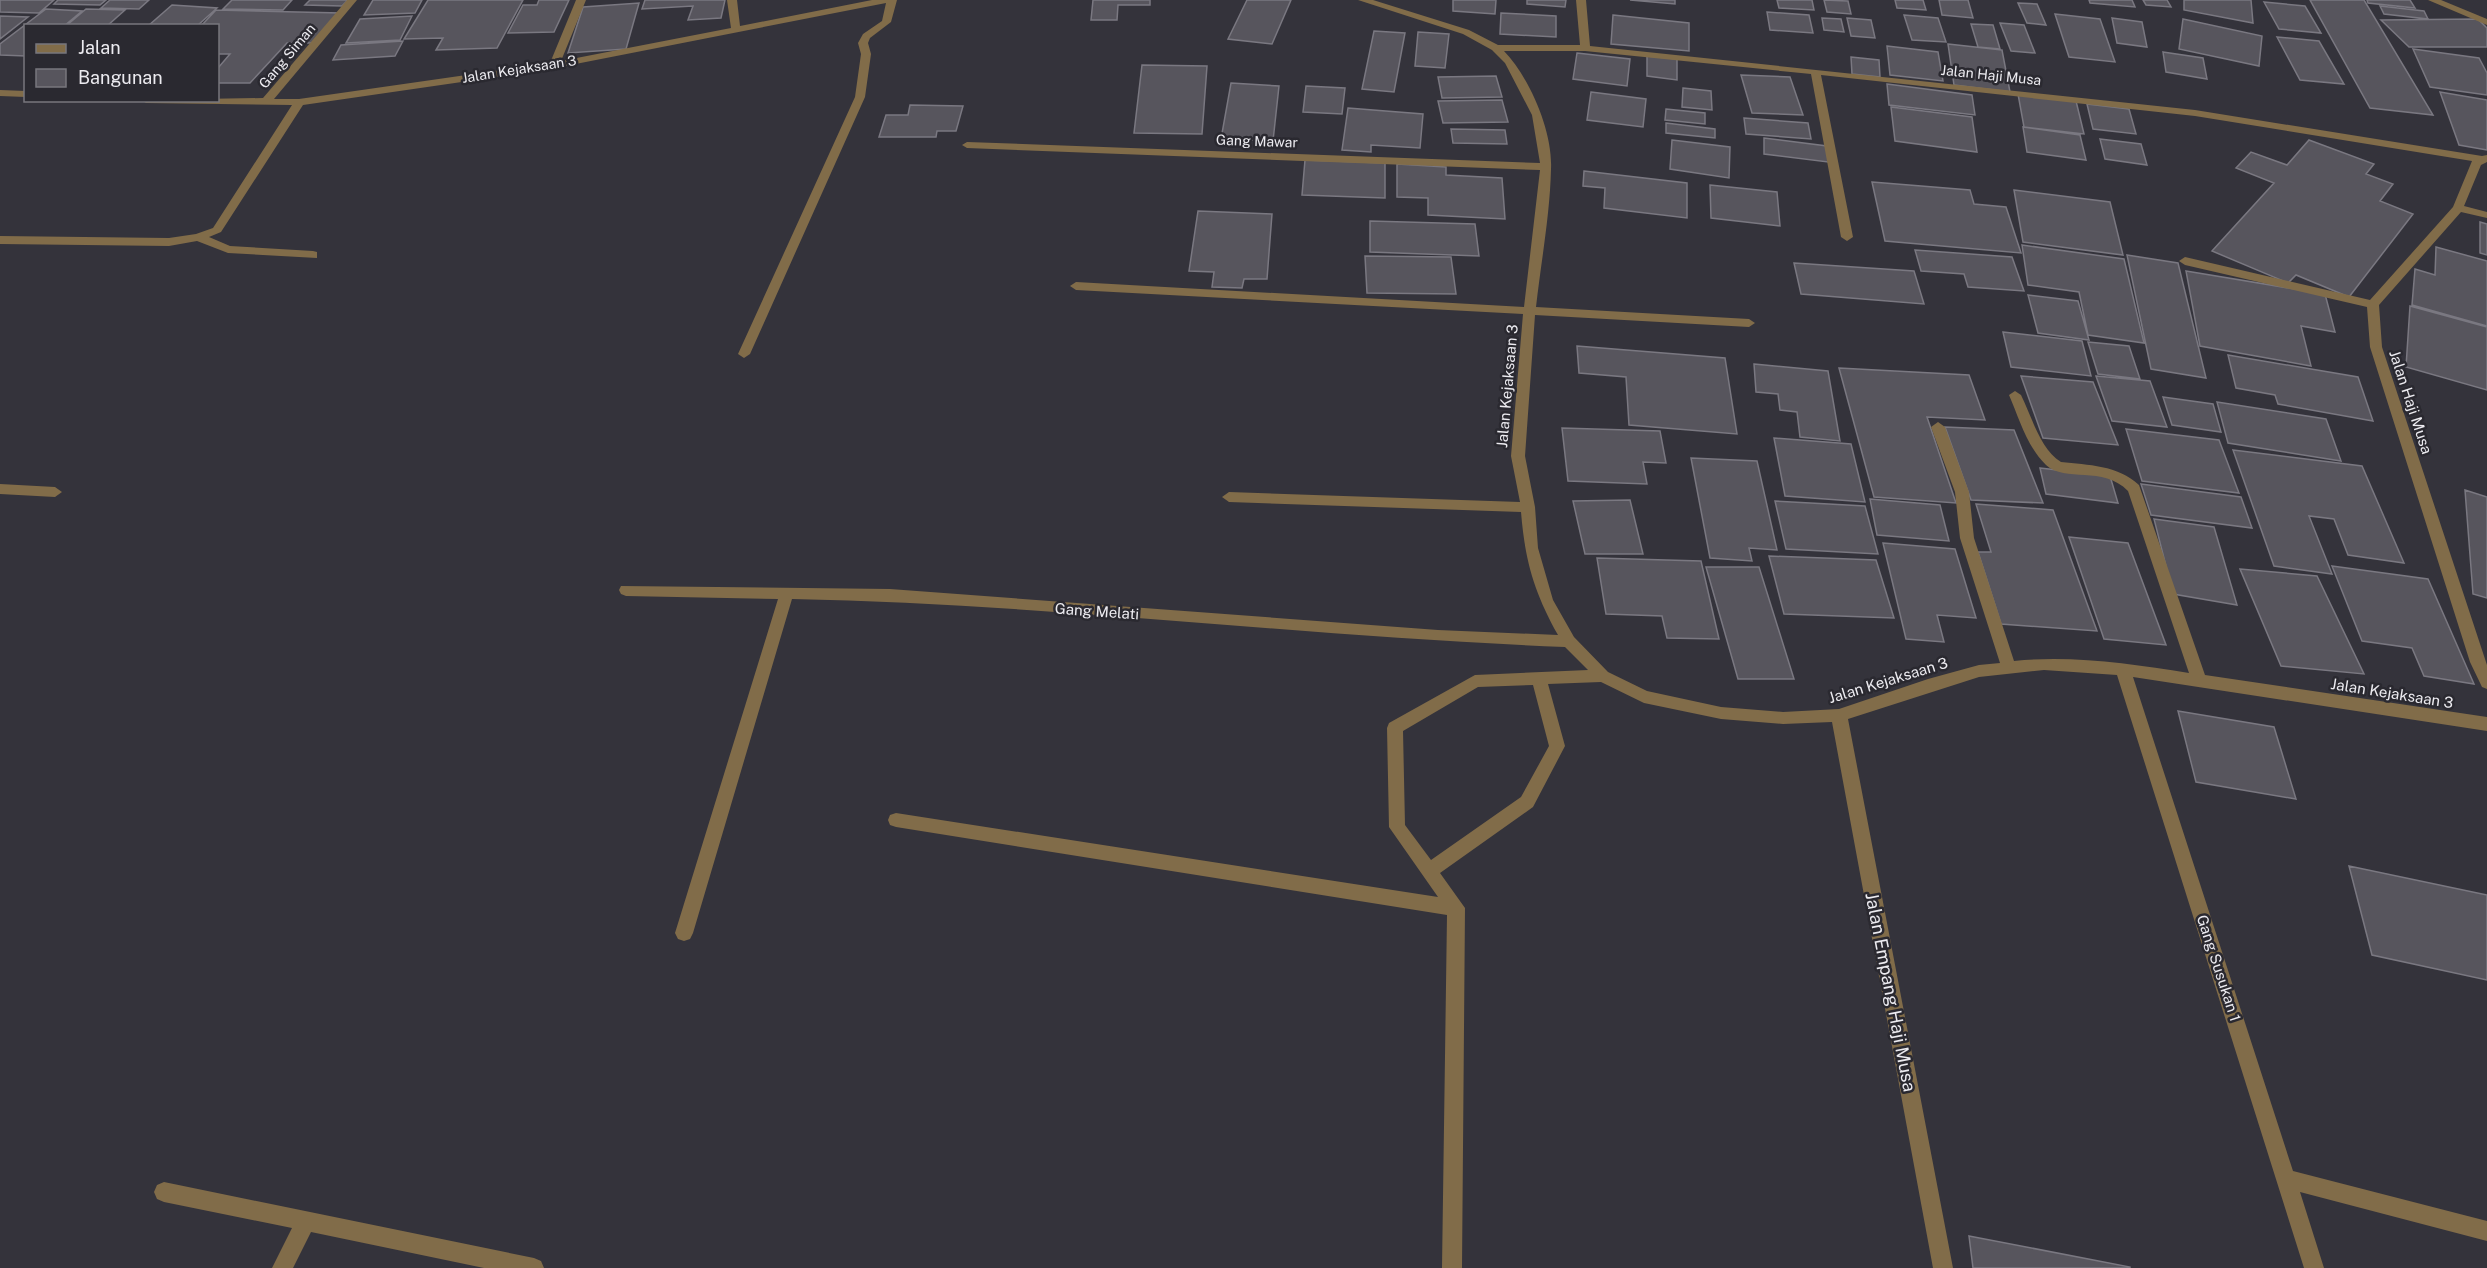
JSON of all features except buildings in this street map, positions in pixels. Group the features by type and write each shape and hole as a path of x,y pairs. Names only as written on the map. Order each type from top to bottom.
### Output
{"street":[{"name":"Gang Siman","path":"266,101 352,0"},
{"path":"554,65 581,0"},
{"path":"732,0 736,30"},
{"name":"Jalan Kejaksaan 3","path":"219,101 299,102 554,65 887,0"},
{"path":"744,354 860,97 866,54 863,42 866,36 886,22 892,0"},
{"name":"Jalan Kejaksaan 3","path":"1363,0 1466,32 1496,48 1509,62 1537,115 1545,167 1529,313 1518,456 1528,507 1531,548 1546,600 1569,641 1603,676 1644,697 1721,713 1783,718 1839,715 1928,685 1979,671 2044,664 2123,669 2487,724"},
{"path":"1581,0 1585,48"},
{"path":"2433,0 2487,22"},
{"name":"Jalan Haji Musa","path":"1496,48 1585,48 2195,112 2484,158"},
{"path":"1816,74 1847,237"},
{"path":"0,93 24,94"},
{"path":"0,240 169,242 198,237 217,230 223,224 239,194 299,102"},
{"name":"Gang Mawar","path":"967,145 1545,167"},
{"name":"Jalan Haji Musa","path":"2484,158 2473,168 2458,208 2373,304 2376,347 2478,662 2487,683"},
{"path":"2458,208 2487,215"},
{"path":"198,237 228,249 313,255"},
{"path":"2186,261 2373,304"},
{"path":"1076,286 1529,313 1749,323"},
{"path":"2015,395 2043,455 2050,464 2114,476 2130,483 2134,489 2199,681"},
{"path":"1938,427 1962,492 1967,538 2009,668"},
{"path":"0,489 56,492"},
{"path":"1229,497 1528,507"},
{"name":"Gang Melati","path":"626,590 786,595 890,595 1438,636 1569,641"},
{"path":"684,933 786,595"},
{"name":"Gang Susukan 1","path":"2123,669 2314,1268"},
{"path":"1452,1268 1456,908 1397,827 1395,728 1475,681 1603,676"},
{"path":"1429,872 1527,802 1557,746 1539,679"},
{"name":"Jalan Empang Haji Musa","path":"1839,715 1943,1268"},
{"path":"896,820 1456,908"},
{"path":"2287,1179 2487,1231"},
{"path":"164,1192 534,1268"},
{"path":"282,1268 306,1221"}]}
